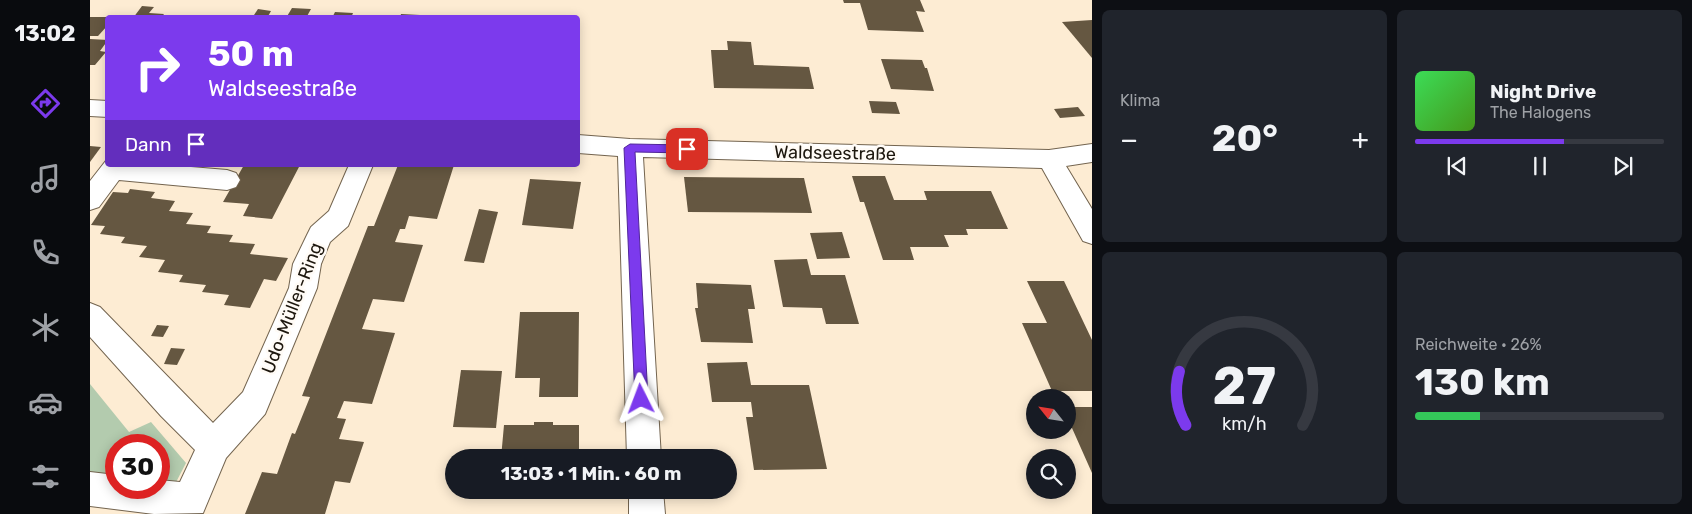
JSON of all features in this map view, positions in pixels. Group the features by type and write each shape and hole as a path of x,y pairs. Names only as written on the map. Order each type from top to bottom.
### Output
{"street":[{"path":"90,108 105,109"},
{"name":"Waldseestraße","path":"580,144 630,148 1049,158 1092,153"},
{"path":"630,148 644,449"},
{"path":"1049,158 1092,233"},
{"path":"90,200 114,167 227,180"},
{"name":"Udo-Müller-Ring","path":"90,489 188,507 214,446 254,403 303,288 307,264 320,235 339,218 360,167"},
{"path":"90,316 172,405 214,446"},
{"path":"646,499 647,514"}],"green space":[{"path":"90,384 129,432 151,422 161,434 105,434 105,479 90,477"},
{"path":"170,444 186,463 173,488 170,488"}],"building":[{"path":"843,0 920,0 925,12 916,11 924,32 868,30 860,3 844,3"},
{"path":"142,6 154,7 149,13 164,14 163,15 135,15"},
{"path":"292,8 311,9 308,15 288,15"},
{"path":"258,9 271,11 269,15 254,15"},
{"path":"335,12 353,13 352,15 334,15"},
{"path":"90,17 105,17 105,28 98,36 90,36"},
{"path":"1092,20 1092,58 1062,22"},
{"path":"90,39 105,40 105,44 100,51 105,53 95,65 90,65"},
{"path":"727,41 751,42 754,65 809,67 814,89 714,88 711,50 728,50"},
{"path":"881,59 922,60 925,68 927,68 934,91 891,89"},
{"path":"869,101 896,102 900,114 872,113"},
{"path":"1078,107 1085,116 1060,118 1054,109"},
{"path":"90,146 101,147 90,162"},
{"path":"243,167 299,167 272,219 243,216 249,204 223,202"},
{"path":"397,167 453,167 437,219 409,216 405,229 400,229 395,242 423,245 404,302 373,299 362,329 395,333 372,404 344,401 337,418 346,419 339,439 364,442 350,483 335,481 325,514 245,514 262,472 277,474 292,433 295,434 310,397 302,396 368,226 374,226"},
{"path":"852,176 885,176 894,200 927,200 924,191 991,191 1008,229 966,229 968,235 944,235 949,247 910,247 914,260 883,260 864,202 860,202"},
{"path":"684,177 804,178 812,213 688,212"},
{"path":"530,179 581,182 573,229 522,225"},
{"path":"130,189 155,192 151,198 175,201 169,211 193,213 186,224 211,226 207,233 233,235 229,242 255,244 250,254 288,258 276,281 264,279 250,308 224,305 229,295 202,292 206,285 179,282 183,275 158,272 165,260 139,257 147,246 121,243 125,237 100,234 105,226 91,225 113,192 128,193"},
{"path":"479,209 498,212 484,263 464,261"},
{"path":"842,232 850,258 817,259 810,233"},
{"path":"807,259 811,275 845,275 859,324 826,324 822,308 783,307 774,260"},
{"path":"1027,281 1064,281 1092,340 1092,391 1051,389 1022,323 1047,323"},
{"path":"696,283 751,285 755,309 748,309 753,343 701,342 695,308 698,308"},
{"path":"520,312 579,312 578,397 539,397 540,378 515,378"},
{"path":"157,325 169,326 163,337 151,336"},
{"path":"171,348 185,349 177,365 164,364"},
{"path":"747,362 751,385 809,385 827,469 754,470 746,417 753,417 751,402 712,402 707,363"},
{"path":"461,370 502,371 496,428 453,427"},
{"path":"1076,407 1092,407 1092,473 1076,437"},
{"path":"534,422 553,422 553,425 579,425 579,449 502,449 504,425 534,425"}],"route":[{"path":"641,399 630,148 687,149"}]}
